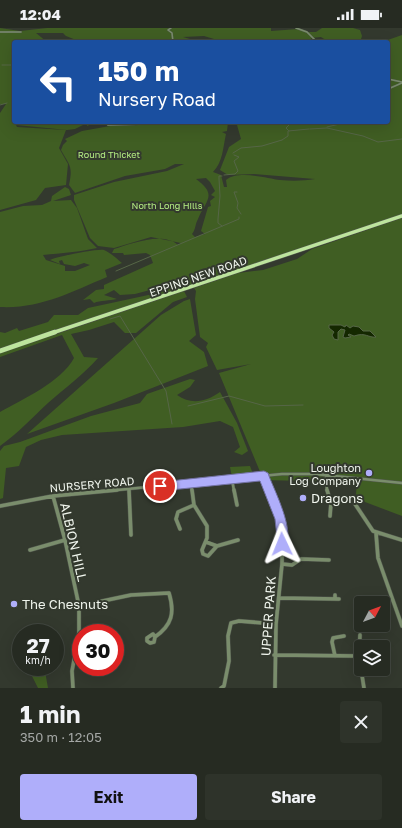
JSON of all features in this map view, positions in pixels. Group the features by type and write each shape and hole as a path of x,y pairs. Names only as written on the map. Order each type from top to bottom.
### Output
{"main road":[{"name":"EPPING NEW ROAD","path":"0,351 402,216"}],"street":[{"path":"171,28 168,30 172,33 173,40"},
{"path":"296,28 306,32 315,40"},
{"path":"0,32 22,32"},
{"path":"390,79 402,82"},
{"path":"390,87 402,82"},
{"name":"NURSERY ROAD","path":"0,506 53,496 129,490 282,474 326,475 402,483"},
{"path":"326,475 327,491 331,503 330,516"},
{"name":"UPPER PARK","path":"264,476 280,519 282,534 282,564 274,655 275,688"},
{"path":"232,479 237,505"},
{"path":"191,483 194,505 207,526 206,542 202,552 204,555 209,555 217,546 238,540"},
{"path":"129,490 131,535"},
{"name":"ALBION HILL","path":"53,496 65,540 79,606 79,632 72,671 73,688"},
{"path":"355,504 365,521 376,533 402,540"},
{"path":"180,529 175,521 177,513 180,509 194,505"},
{"path":"376,533 378,558 402,626"},
{"path":"30,550 65,540"},
{"path":"206,542 217,546"},
{"path":"282,564 292,565 301,558 329,560"},
{"path":"79,606 131,595 170,593 173,606 169,625 156,637"},
{"path":"279,598 336,598"},
{"path":"221,688 224,686 229,662 229,629 231,623 239,621 276,624"},
{"path":"360,635 360,640"},
{"path":"335,656 332,642 333,638 344,636"},
{"path":"274,655 354,656"},
{"path":"362,676 364,688"}],"green space":[{"path":"0,28 20,31 47,28 271,28 271,31 298,29 306,32 316,32 322,28 353,28 360,30 362,36 361,39 364,40 326,40 321,37 311,38 312,40 217,40 204,36 183,37 190,39 188,40 76,40 66,36 63,33 36,33 45,40 12,40 12,124 85,124 75,129 67,130 16,125 17,127 66,130 59,148 68,164 66,185 45,188 36,200 0,210 0,113 6,104 0,104"},
{"path":"402,35 402,82 395,81 402,83 402,216 182,287 182,289 0,350 0,332 5,333 17,328 19,331 48,322 54,315 78,315 88,308 153,294 150,290 135,294 120,295 114,290 104,295 117,299 94,303 90,299 83,300 96,290 104,289 104,285 153,263 150,255 146,253 124,255 123,253 112,253 114,249 146,240 161,239 151,237 114,248 98,246 90,238 74,200 74,195 114,182 167,171 184,164 175,164 165,169 125,176 75,193 69,185 71,174 70,166 61,150 67,141 65,139 82,131 110,126 228,124 227,131 222,132 226,134 221,159 213,172 221,175 224,187 227,187 226,180 231,177 245,175 289,181 315,179 254,174 228,175 220,170 229,147 241,139 237,125 238,124 390,124 390,40 388,40","holes":["206,178 215,191 211,195 215,197 210,201 211,206 208,207 201,231 205,234 195,237 192,234 208,198 207,189 196,179","172,241 181,243 178,245"]},
{"path":"65,187 69,189 71,195 53,201 71,200 77,208 88,239 97,248 43,255 46,260 65,266 65,271 75,271 90,265 84,263 75,266 64,264 62,260 59,261 60,264 50,260 77,253 104,250 122,263 105,270 107,277 68,294 29,305 0,307 0,212 23,206 42,205 51,201 52,196"},
{"path":"402,218 402,516 365,502 356,494 357,482 260,480 261,474 219,373 251,364 217,370 206,347 208,343 200,337 195,299 196,291 194,288 238,273 263,270 297,259 312,249","holes":["329,325 340,325 376,337 364,335 354,336 349,334 348,335 350,336 343,336 345,330 341,328 332,335 334,332"]},
{"path":"184,291 187,297 173,302 136,333 125,333 114,322 71,334 84,357 98,358 19,431 0,446 0,412 30,396 51,382 68,367 74,358 62,335 0,357 0,353"},
{"path":"190,299 196,335 189,341 204,352 208,366 114,403 27,434 161,315"},
{"path":"190,379 195,380 190,387 177,395 188,400 198,401 209,398 220,392 237,423 248,451 242,455 234,452 240,447 233,427 220,421 183,427 62,435 41,440 26,447 19,466 6,468 3,498 0,499 0,451 4,446 20,442 91,416 140,403 147,394"},
{"path":"250,466 253,474 232,477 230,467"},
{"path":"32,676 46,676 48,688 38,688"}],"shaded area":[{"path":"329,325 341,325 345,327 346,325 350,328 353,326 359,327 363,331 370,331 376,337 364,335 354,336 349,334 348,335 351,337 345,338 343,337 345,330 341,329 338,332 338,340 334,339 332,335 334,332 329,328"}],"waterway":[{"path":"2,65 12,65"},
{"path":"0,105 7,103"},
{"path":"289,124 286,128 289,131"},
{"path":"327,127 340,124"},
{"path":"310,129 327,128 363,136 378,142 402,139"},
{"path":"289,131 309,129"},
{"path":"233,153 241,148 262,146 282,140 288,136 289,131"},
{"path":"224,175 235,174 238,171 234,161 239,157 234,155"},
{"path":"222,176 219,176 220,196 218,219 218,223 222,226"},
{"path":"237,192 234,192 238,203 237,208 241,214"},
{"path":"116,271 239,219 239,217"},
{"path":"110,319 120,316 166,391 172,424"},
{"path":"188,406 229,396 265,406 303,405"}],"place":[{"name":"Loughton Log Company","path":"369,473"},
{"name":"Dragons","path":"303,498"},
{"name":"The Chesnuts","path":"14,604"}],"route":[{"path":"160,486 264,476 278,510 282,544"}],"park label":[{"name":"Round Thicket","path":"109,154"},
{"name":"North Long Hills","path":"167,205"}]}
